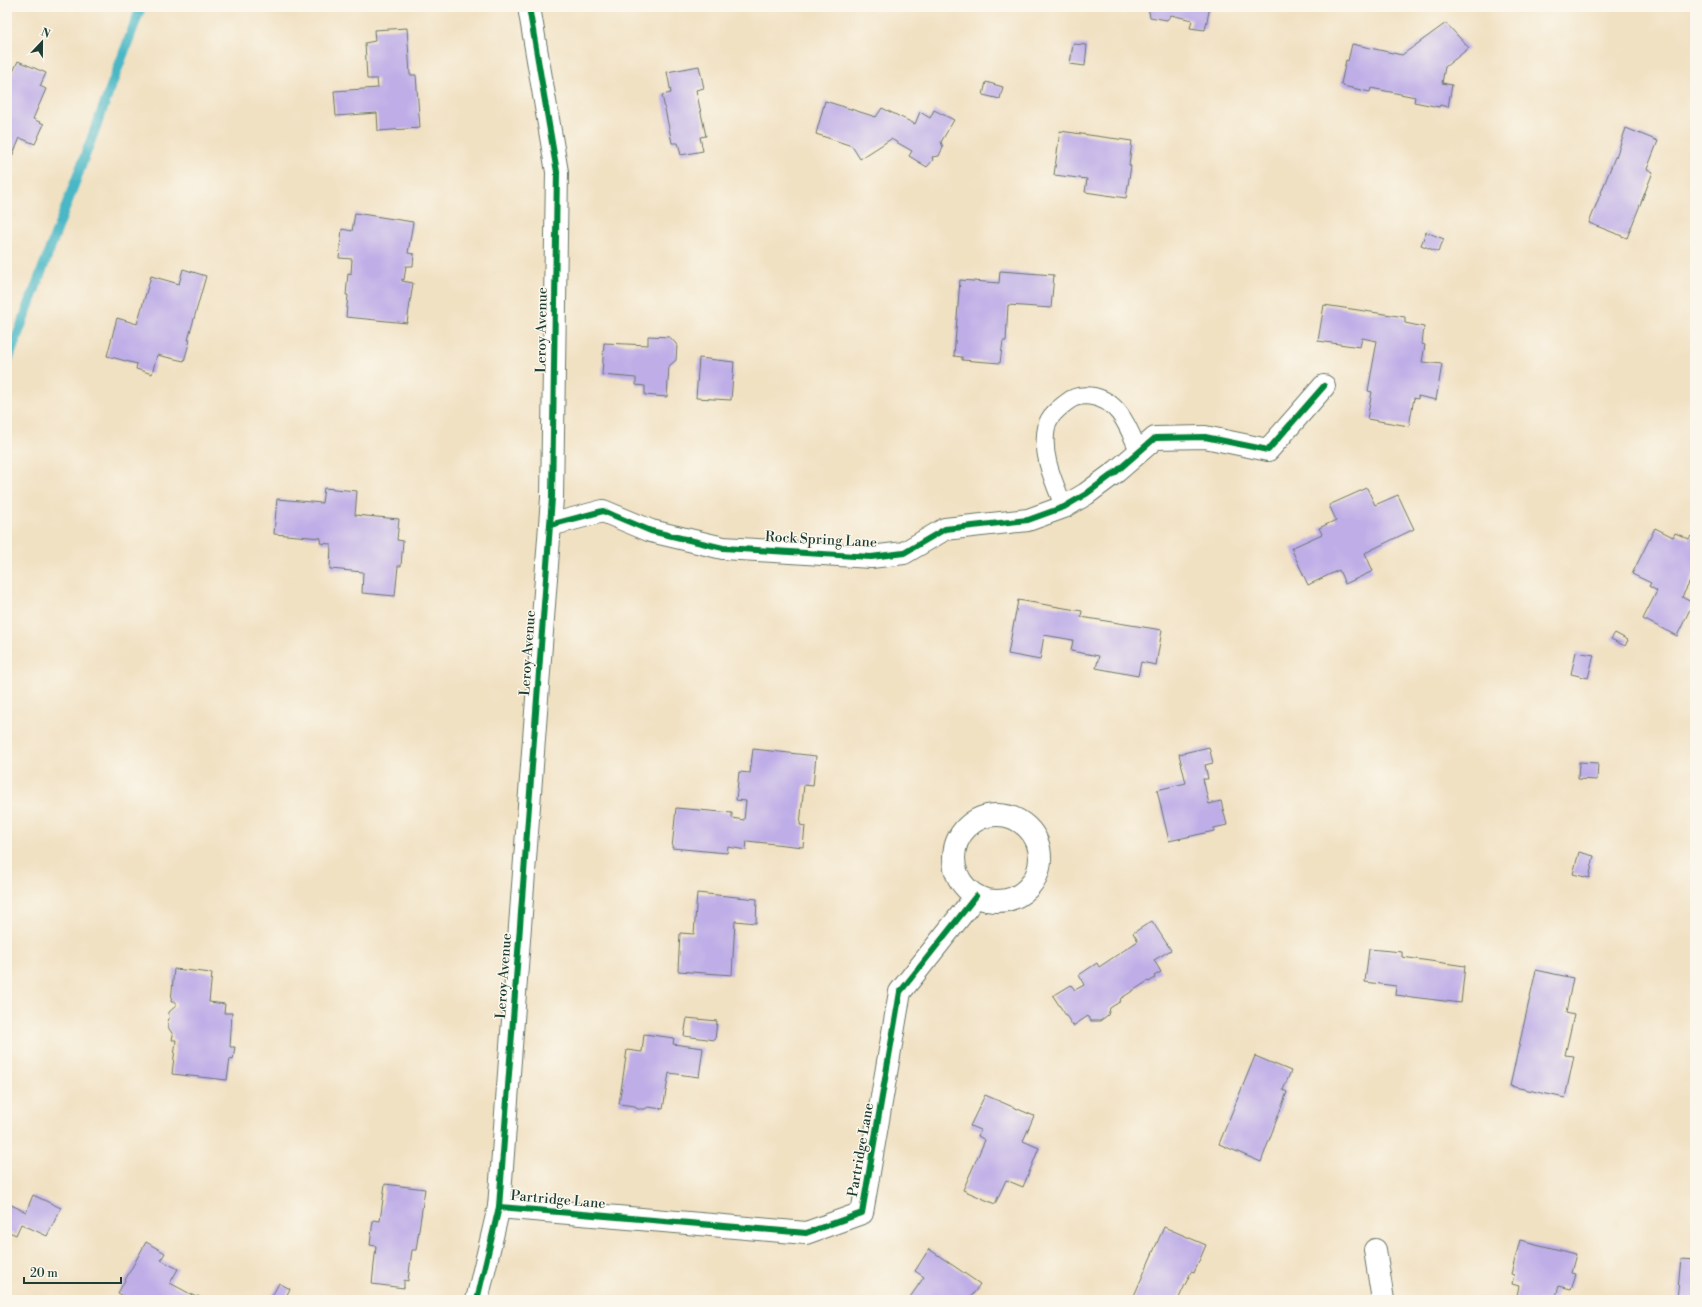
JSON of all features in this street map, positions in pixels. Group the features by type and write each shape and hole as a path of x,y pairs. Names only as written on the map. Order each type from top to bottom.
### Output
{"street":[{"name":"Leroy Avenue","path":"476,1300 499,1206 552,498 557,172 529,7"},
{"name":"Rock Spring Lane","path":"550,525 603,511 651,532 723,548 871,557 904,553 945,529 1028,520 1064,507 1086,494 1117,471 1156,438 1205,437 1268,450 1324,386"},
{"name":"Partridge Lane","path":"499,1206 806,1233 862,1213 900,992 976,896"},
{"path":"1375,1250 1383,1300"}],"lane":[{"path":"1064,507 1048,466 1046,445 1047,424 1056,410 1070,400 1084,396 1099,397 1116,409 1128,426 1139,452"}],"building":[{"path":"1148,7 1210,7 1205,30 1190,28 1192,20 1171,15 1167,20 1150,17"},
{"path":"1446,23 1469,48 1445,67 1442,83 1452,85 1448,107 1440,105 1439,107 1414,102 1415,97 1371,88 1370,92 1343,86 1343,84 1341,84 1346,60 1348,61 1352,44 1402,55"},
{"path":"407,28 410,75 416,75 420,128 378,131 377,113 336,116 334,91 378,88 377,79 367,79 365,43 375,41 374,30"},
{"path":"1073,44 1087,45 1085,66 1070,64"},
{"path":"18,61 46,73 40,86 46,89 33,119 44,124 35,144 20,138 7,168 7,72 12,74"},
{"path":"699,66 704,88 696,90 706,136 700,137 703,151 681,155 678,143 672,143 662,95 671,93 667,72"},
{"path":"986,82 1003,87 1000,99 983,95"},
{"path":"825,101 876,117 882,108 915,124 920,112 930,118 934,110 954,120 941,142 943,147 939,156 932,157 933,160 927,167 909,156 912,151 891,139 860,159 852,146 816,134"},
{"path":"1626,128 1658,141 1647,169 1653,172 1627,238 1589,223 1616,157"},
{"path":"1060,131 1132,141 1129,165 1131,166 1126,198 1085,192 1087,179 1054,175"},
{"path":"355,213 413,222 408,253 414,254 413,266 406,266 404,280 402,279 402,281 413,283 407,323 346,317 348,273 351,274 352,259 339,258 342,229 352,231"},
{"path":"1426,232 1444,239 1438,252 1421,245"},
{"path":"183,269 206,276 188,340 190,340 184,361 157,355 152,374 136,369 137,364 107,356 117,318 137,324 151,276 179,284"},
{"path":"1000,271 1054,275 1051,308 1008,305 1006,341 1003,341 1000,363 962,360 962,357 954,356 960,280 999,283"},
{"path":"1324,305 1405,317 1405,323 1424,327 1422,344 1425,345 1422,362 1442,364 1436,400 1418,396 1418,399 1414,398 1409,426 1367,419 1372,392 1368,391 1377,341 1362,338 1360,347 1318,341"},
{"path":"648,336 670,337 677,345 676,360 669,366 667,397 645,395 645,386 636,385 636,378 602,375 604,343 648,345"},
{"path":"699,358 734,362 731,400 696,398"},
{"path":"324,488 357,491 355,515 399,519 397,540 403,541 401,566 398,566 395,596 362,593 363,572 330,569 331,544 320,543 321,538 274,534 277,499 322,503"},
{"path":"1367,488 1375,505 1398,495 1414,529 1365,553 1373,571 1345,584 1339,570 1308,585 1291,548 1322,534 1319,528 1336,520 1329,505"},
{"path":"1655,528 1673,537 1675,533 1689,539 1691,536 1695,538 1695,572 1682,597 1693,603 1677,636 1643,619 1657,591 1649,586 1651,583 1632,574"},
{"path":"1018,600 1082,611 1081,617 1162,630 1156,665 1141,662 1138,676 1096,668 1099,656 1071,651 1073,640 1044,635 1040,660 1008,654"},
{"path":"1615,633 1628,640 1625,646 1611,639"},
{"path":"1576,652 1594,655 1588,678 1571,674"},
{"path":"1209,747 1213,763 1205,765 1208,779 1203,779 1209,804 1221,801 1227,825 1214,828 1214,831 1169,841 1157,790 1186,783 1179,754"},
{"path":"753,749 816,756 813,786 804,785 800,825 805,826 803,847 747,841 746,850 728,847 727,853 672,848 676,808 732,813 732,818 744,820 746,801 736,800 739,772 750,773"},
{"path":"1579,762 1598,763 1597,780 1578,779"},
{"path":"1579,852 1594,856 1589,878 1573,874"},
{"path":"697,893 757,899 756,923 735,921 732,975 678,971 680,933 694,934"},
{"path":"1152,921 1171,950 1154,960 1161,972 1154,976 1155,978 1149,982 1148,981 1120,999 1121,1001 1110,1008 1108,1015 1100,1021 1091,1021 1088,1016 1073,1026 1053,996 1071,985 1075,990 1084,985 1079,975 1097,963 1099,967 1138,941 1133,933"},
{"path":"1369,949 1402,952 1402,957 1465,966 1461,1003 1395,995 1396,986 1365,982"},
{"path":"174,969 212,973 209,1002 225,1004 224,1013 232,1013 230,1047 235,1047 233,1060 230,1059 227,1080 172,1074 176,1040 172,1040 173,1035 168,1027 169,1012 176,1006 176,1002 171,1002"},
{"path":"1536,970 1573,978 1566,1013 1574,1015 1565,1055 1574,1056 1565,1098 1510,1086"},
{"path":"687,1018 717,1021 715,1040 684,1036"},
{"path":"644,1034 674,1038 673,1044 703,1048 699,1077 669,1073 663,1109 648,1107 645,1109 637,1109 635,1106 619,1104 627,1050 642,1052"},
{"path":"1255,1056 1291,1071 1283,1090 1287,1092 1261,1162 1219,1144"},
{"path":"985,1095 1034,1116 1023,1141 1039,1148 1023,1187 1006,1180 995,1204 963,1190 985,1140 978,1136 980,1130 970,1126"},
{"path":"385,1184 425,1189 416,1250 412,1250 408,1281 404,1280 404,1288 372,1284 376,1246 370,1245 373,1220 380,1221"},
{"path":"33,1195 61,1208 47,1236 21,1224 16,1235 7,1231 7,1203 26,1212"},
{"path":"1164,1227 1206,1245 1194,1273 1191,1272 1178,1300 1138,1300 1133,1298"},
{"path":"1520,1240 1576,1254 1571,1273 1576,1274 1571,1289 1559,1286 1555,1300 1516,1300 1519,1286 1512,1284 1514,1275 1511,1274"},
{"path":"146,1242 165,1253 161,1260 178,1269 170,1283 196,1297 198,1296 205,1300 131,1300 118,1293"},
{"path":"929,1249 980,1284 969,1300 960,1300 954,1296 951,1300 908,1300 924,1277 915,1271"},
{"path":"1681,1259 1695,1260 1695,1300 1677,1300"},
{"path":"279,1283 290,1289 284,1300 270,1300"},
{"path":"646,1297 677,1299 677,1300 646,1300"}],"waterway":[{"path":"7,363 141,7"}],"cycle path":[{"path":"477,1300 499,1207 552,498 557,172 529,7"},
{"path":"550,525 603,511 651,531 723,548 871,557 904,553 945,529 1028,520 1064,507 1086,494 1117,471 1155,438 1205,437 1268,450 1324,386"},
{"path":"499,1207 806,1233 862,1213 900,992 976,896"}]}
